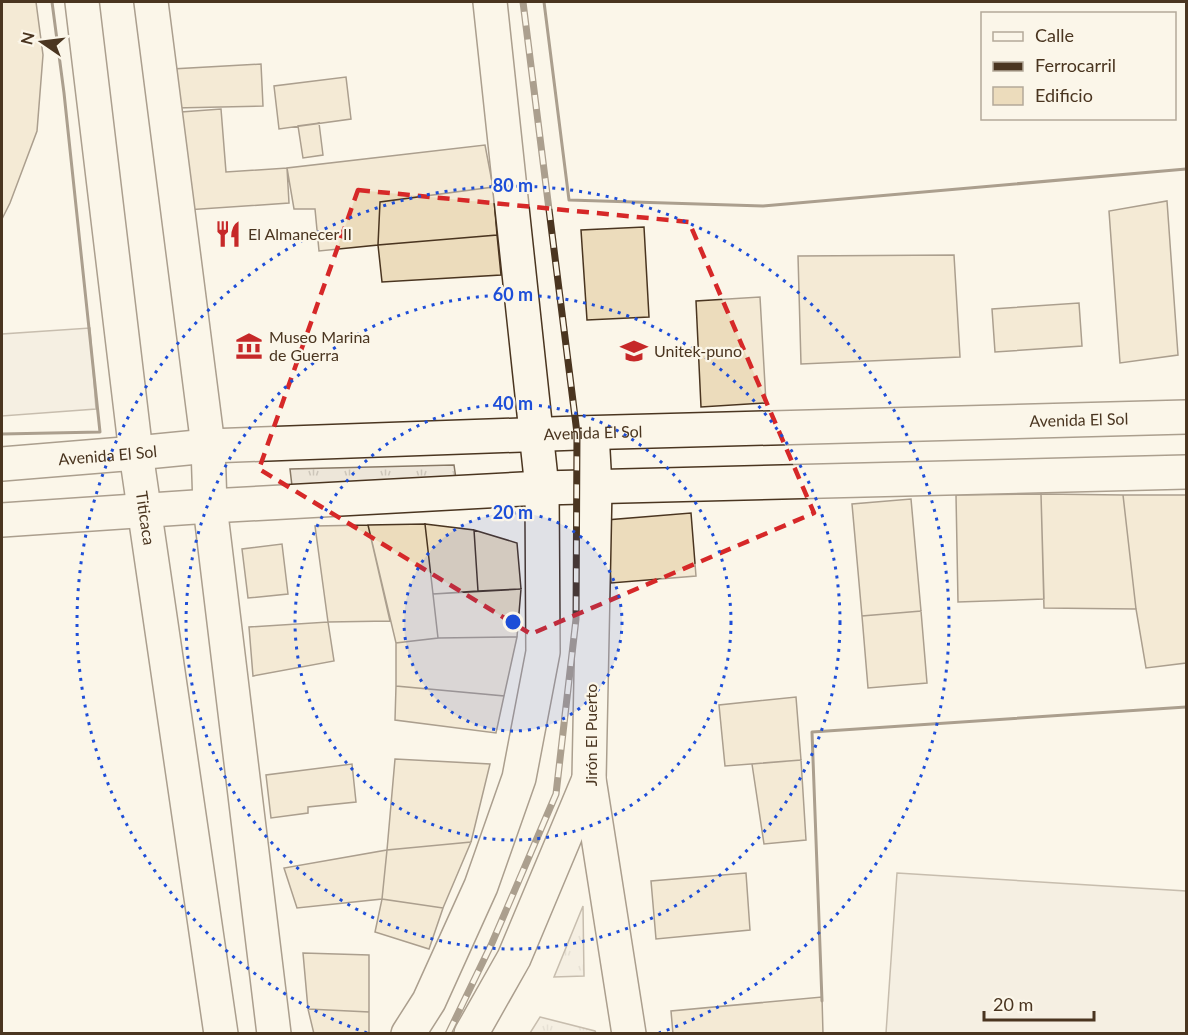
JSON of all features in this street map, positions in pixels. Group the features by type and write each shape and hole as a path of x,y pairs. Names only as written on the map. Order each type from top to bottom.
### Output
{"street":[{"name":"Titicaca","path":"82,2 136,453 221,1034"},
{"path":"151,2 208,446 210,506 274,1034"},
{"path":"408,1034 429,1001 481,886 519,778 543,652 542,488 490,2"},
{"name":"Avenida El Sol","path":"2,464 208,446 1186,417"},
{"name":"Jirón El Puerto","path":"592,433 595,487 589,779 629,1034"},
{"path":"2,520 542,488 1186,472"},
{"path":"471,1034 514,958 589,779"}],"highlighted area":[{"path":"358,190 689,222 814,513 531,634 259,469"}],"green space":[{"path":"90,328 96,409 2,416 2,334"},
{"path":"454,465 456,479 292,486 290,469"},
{"path":"897,873 1186,891 1186,1033 886,1033"},
{"path":"583,906 584,976 554,977"},
{"path":"540,1017 595,1031 596,1033 530,1033"}],"building":[{"path":"2,2 36,2 43,55 37,131 2,219"},
{"path":"261,64 263,106 175,108 172,69"},
{"path":"346,77 351,119 279,129 274,86"},
{"path":"221,109 226,172 287,168 289,203 186,210 181,112"},
{"path":"319,123 323,155 303,158 298,126"},
{"path":"485,145 493,187 380,202 378,245 319,251 315,209 294,209 287,168"},
{"path":"493,187 497,235 378,245 380,202"},
{"path":"1167,201 1178,355 1120,363 1109,211"},
{"path":"644,227 649,317 587,320 581,230"},
{"path":"497,235 501,275 382,282 378,245"},
{"path":"954,255 960,357 801,364 798,256"},
{"path":"760,297 766,403 701,407 696,301"},
{"path":"1079,303 1082,346 995,352 992,309"},
{"path":"1041,494 1123,495 1136,609 1044,608"},
{"path":"1041,494 1044,599 958,602 956,495"},
{"path":"1123,495 1186,495 1186,663 1146,668 1136,609"},
{"path":"911,499 921,611 862,616 852,504"},
{"path":"691,513 696,576 611,583 606,520"},
{"path":"425,524 474,530 478,591 433,594"},
{"path":"425,524 438,638 396,643 368,525"},
{"path":"368,525 390,621 328,622 315,526"},
{"path":"474,530 517,543 521,589 478,591"},
{"path":"282,544 288,594 248,598 242,549"},
{"path":"521,589 517,637 438,638 433,594"},
{"path":"921,611 927,683 868,688 862,616"},
{"path":"328,622 334,661 253,676 249,627"},
{"path":"517,637 504,696 396,686 396,643 438,638"},
{"path":"396,686 504,696 496,733 395,720"},
{"path":"796,697 801,760 725,766 719,705"},
{"path":"395,759 490,764 471,842 387,850"},
{"path":"801,760 806,840 764,844 752,764"},
{"path":"352,764 356,802 308,807 308,813 271,818 266,775"},
{"path":"471,842 443,908 382,899 387,850"},
{"path":"387,850 382,899 297,908 284,868"},
{"path":"746,873 750,930 656,939 651,881"},
{"path":"382,899 443,908 429,949 375,932"},
{"path":"303,953 369,955 369,1012 308,1009"},
{"path":"822,997 823,1034 673,1034 671,1011"},
{"path":"308,1009 369,1012 369,1034 314,1034"}],"railway":[{"path":"448,1034 492,943 556,794 576,619 577,433 523,2"}],"wall":[{"path":"2,434 100,432 64,93 52,2"},
{"path":"544,2 569,200 763,206 1186,169"},
{"path":"822,1001 812,732 1186,707"}],"place":[{"name":"El Almanecer II","path":"228,234"},
{"name":"Museo Marina de Guerra","path":"249,346"},
{"name":"Unitek-puno","path":"634,351"}]}
